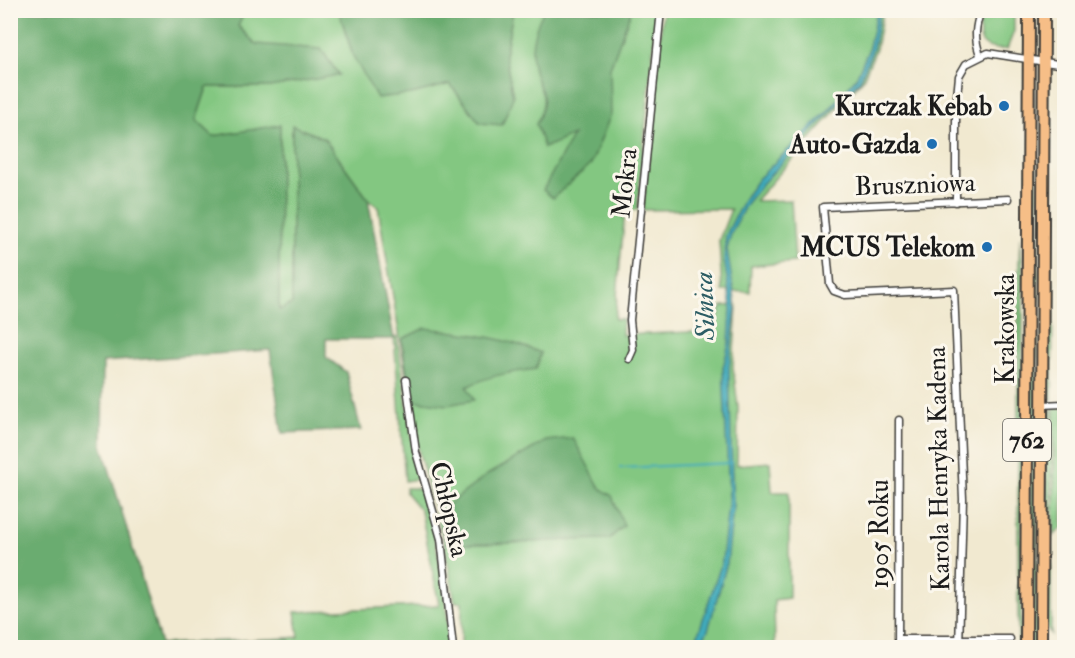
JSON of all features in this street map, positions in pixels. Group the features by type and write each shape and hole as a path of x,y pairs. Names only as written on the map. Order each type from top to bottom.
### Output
{"main road":[{"name":"Krakowska","path":"1026,648 1029,10"},
{"name":"Krakowska","path":"1041,648 1044,10"}],"street":[{"name":"Mokra","path":"628,359 633,350 630,320 661,10"},
{"path":"980,55 975,41 975,31 981,10"},
{"path":"956,202 956,107 959,76 966,64 988,53 1065,65"},
{"name":"Bruszniowa","path":"954,290 844,295 834,291 830,284 824,207 1008,200"},
{"name":"Karola Henryka Kadena","path":"954,290 963,499 959,648"},
{"name":"Chłopska","path":"406,380 416,452 441,539 453,648"},
{"name":"Krakowska","path":"1041,405 1065,404"},
{"name":"1905 Roku","path":"898,648 899,420"},
{"path":"898,639 1010,639"}],"green space":[{"path":"544,10 631,11 610,68 611,114 591,164 553,198 543,190 573,135 544,148 536,124 541,113 543,99 533,66 532,44"},
{"path":"10,11 245,11 238,26 256,44 321,49 339,75 270,87 207,87 196,120 213,136 280,125 279,310 292,304 292,125 324,138 368,199 394,339 326,339 326,357 346,372 361,430 282,433 270,350 103,362 102,445 161,644 289,638 291,647 11,647"},
{"path":"245,11 339,11 353,56 411,94 450,84 480,123 513,97 505,55 513,11 657,11 637,210 625,210 615,319 623,319 622,335 713,331 722,306 737,305 733,367 738,407 737,465 770,462 772,492 789,492 789,598 774,600 775,647 461,647 462,602 455,602 444,543 419,453 378,207 368,199 324,138 292,126 292,304 279,311 280,126 213,136 196,120 207,87 270,87 320,49 256,45 238,26"},
{"path":"339,11 513,11 505,55 513,97 502,125 480,123 450,84 411,94 377,98 353,56"},
{"path":"663,11 883,11 876,49 863,79 755,201 791,200 795,262 751,266 750,292 722,291 719,240 731,209 643,210"},
{"path":"983,11 1014,11 1014,31 1007,49 989,47 981,40 980,27"},
{"path":"1033,87 1038,211 1036,647 1030,648"},
{"path":"1020,237 1023,274 1021,647 1018,648 1018,287"},
{"path":"1048,283 1053,283 1052,400 1047,397"},
{"path":"425,328 498,339 541,353 536,369 492,377 467,387 474,400 447,405 411,400 402,339"},
{"path":"394,337 397,337 418,479 405,481"},
{"path":"1054,408 1064,408 1064,421 1062,528 1054,535"},
{"path":"1052,409 1051,535 1046,530 1046,413"},
{"path":"573,438 600,488 612,496 624,526 609,539 444,544 441,510 487,475 546,441"},
{"path":"406,488 416,488 424,492 444,589 448,647 291,647 289,638 299,637 295,612 439,605 421,511 406,493"},
{"path":"1051,549 1051,634 1046,626 1047,553"}],"water":[{"path":"877,11 880,11 873,49 860,80 763,183 746,204 731,234 727,249 736,307 729,368 733,508 727,563 708,630 699,647 694,647 722,561 729,496 723,368 729,343 731,307 724,258 726,235 745,197 758,179 827,112 856,78 868,51"}],"waterway":[{"path":"620,468 731,463"}],"place":[{"name":"Kurczak Kebab","path":"1004,106"},
{"name":"Auto-Gazda","path":"932,144"},
{"name":"MCUS Telekom","path":"987,247"}],"water label":[{"name":"Silnica","path":"704,306"}]}
